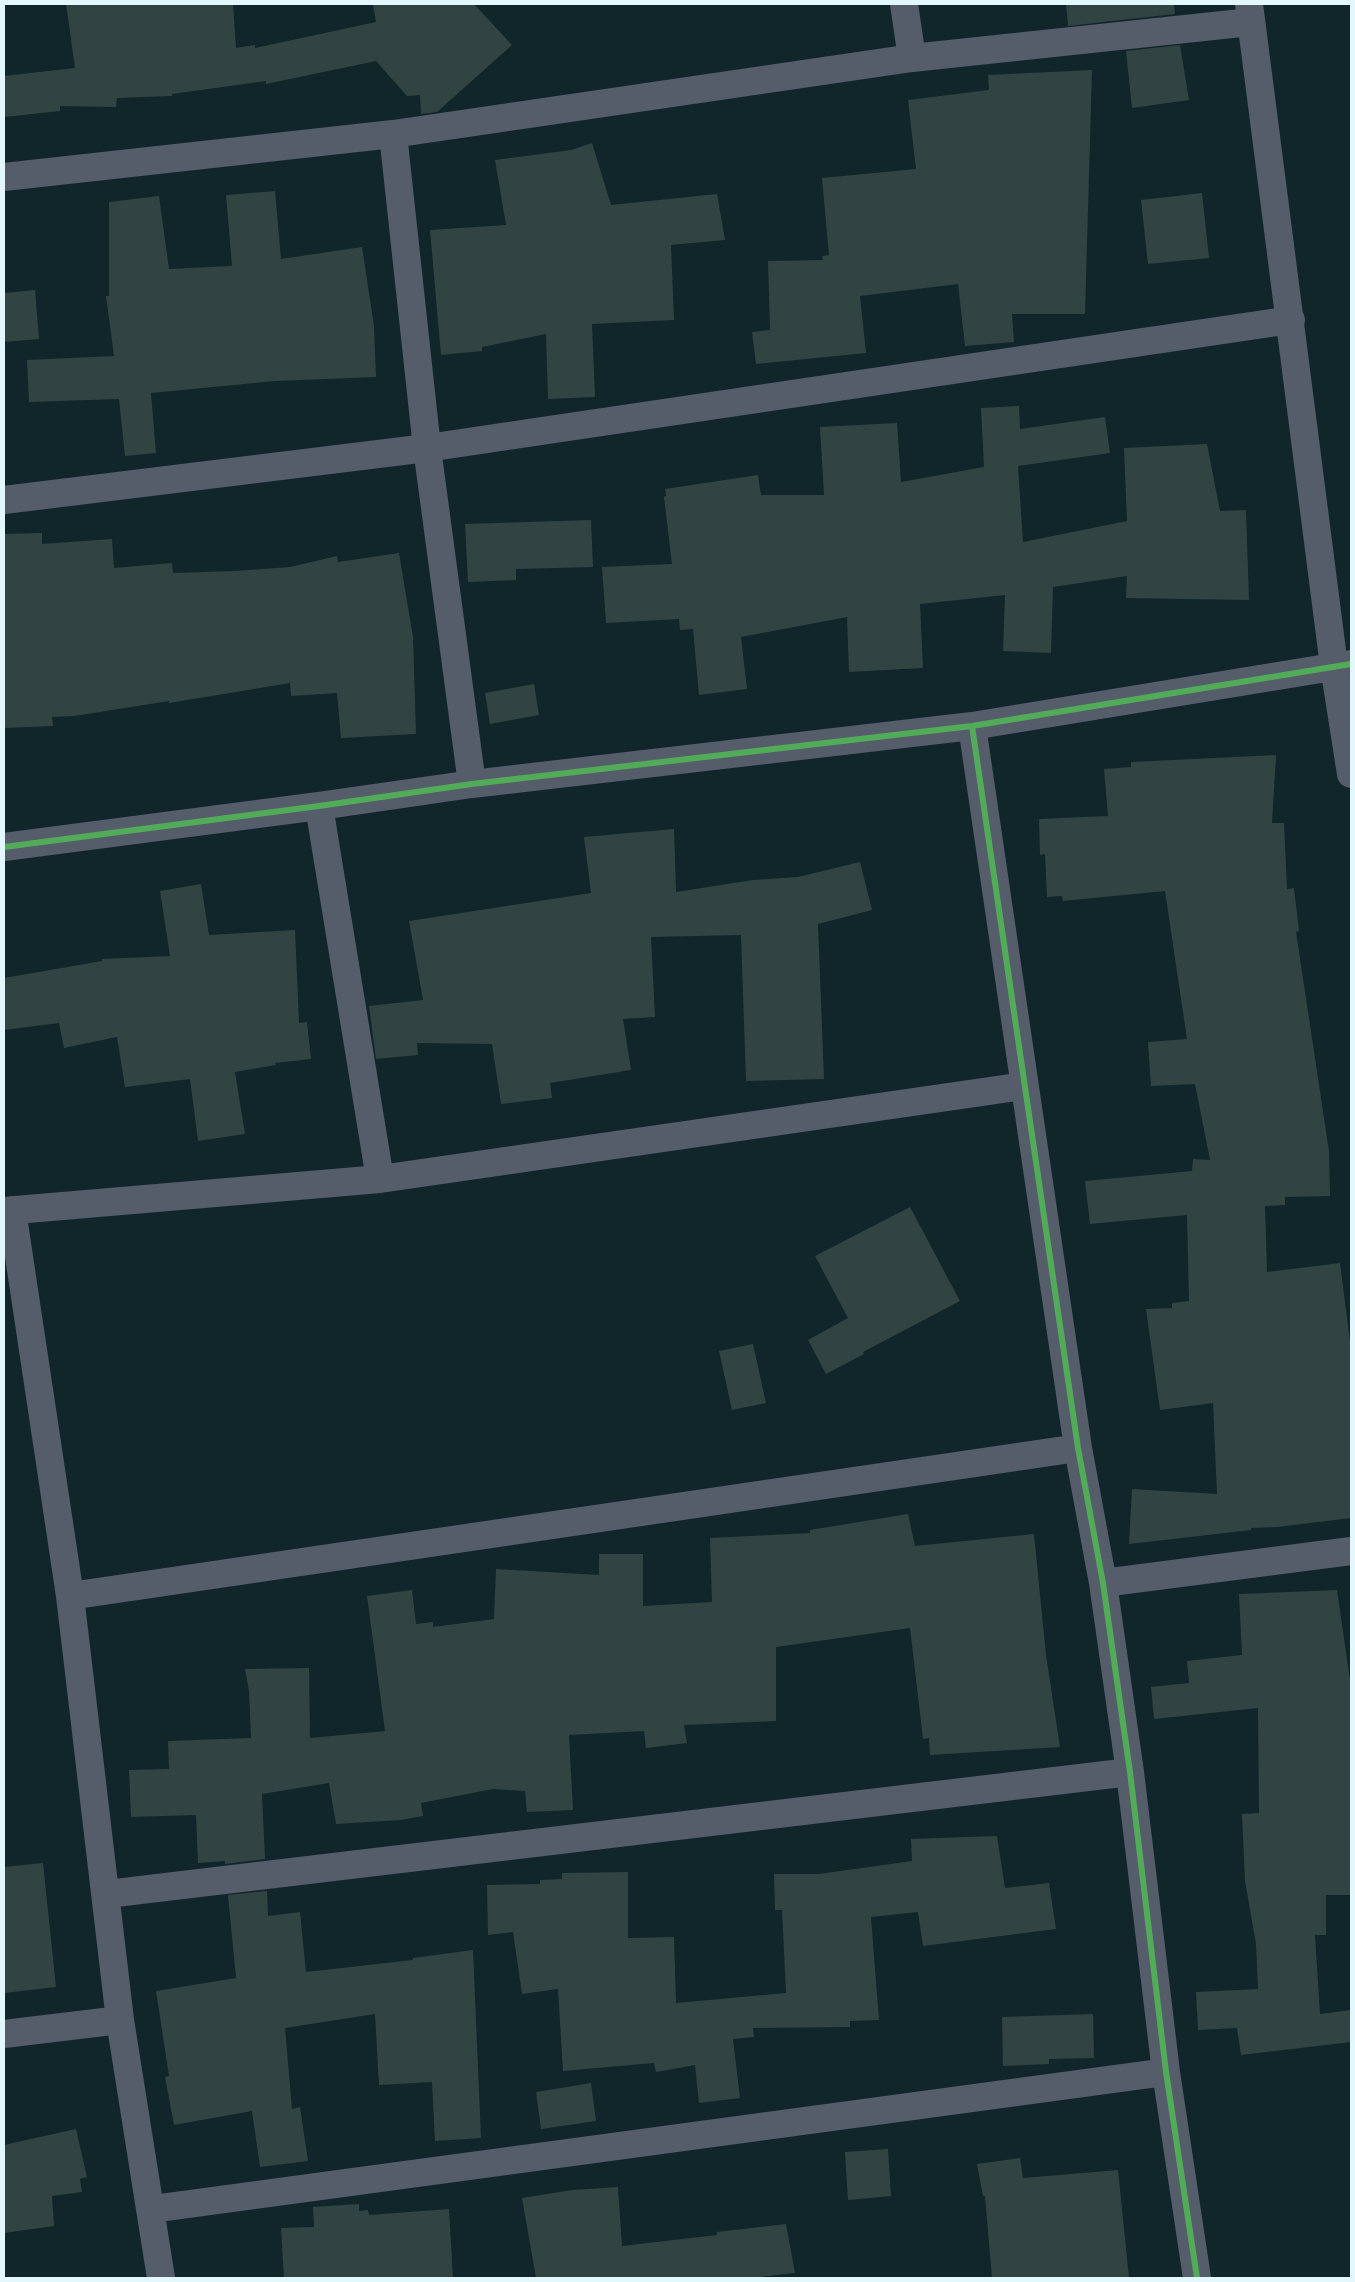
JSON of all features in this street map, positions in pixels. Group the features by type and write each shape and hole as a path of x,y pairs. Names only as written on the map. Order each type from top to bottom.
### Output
{"street":[{"path":"904,4 912,58"},
{"path":"4,177 393,134 912,58 1250,13 1291,320 1343,665 1351,774"},
{"path":"393,134 426,448 472,784"},
{"path":"4,500 426,448 1291,320"},
{"path":"4,847 472,784 972,726 1343,665"},
{"path":"972,726 1078,1448 1103,1583 1130,1772 1166,2072 1197,2278"},
{"path":"319,806 380,1179"},
{"path":"162,2278 120,2020 107,1894 70,1596 8,1211 380,1179 1024,1086"},
{"path":"70,1596 1078,1448"},
{"path":"1103,1583 1351,1550"},
{"path":"107,1894 1130,1772"},
{"path":"4,2034 120,2020"},
{"path":"152,2210 1166,2072"}],"building":[{"path":"66,4 233,4 236,48 255,45 255,48 376,22 373,4 474,4 512,45 437,112 421,114 420,95 407,96 376,61 266,84 266,81 172,94 172,96 117,98 116,107 60,106 60,111 4,117 4,76 75,68"},
{"path":"1066,4 1174,4 1175,14 1068,26"},
{"path":"1180,45 1189,100 1132,108 1126,51"},
{"path":"1092,70 1085,314 1012,314 1014,342 965,346 958,284 860,296 866,353 756,364 752,332 770,330 768,261 823,260 822,256 829,255 822,178 916,169 908,100 989,90 988,75"},
{"path":"592,143 611,205 717,194 725,240 671,245 674,320 592,324 595,397 548,399 546,334 482,347 482,351 441,355 430,230 506,225 495,160 571,150"},
{"path":"275,191 281,259 362,247 374,326 376,377 275,381 151,393 156,453 125,456 119,399 29,402 27,360 114,356 106,296 109,296 109,202 159,196 169,269 232,266 226,195"},
{"path":"1202,193 1209,258 1148,264 1141,200"},
{"path":"35,290 39,339 4,342 4,293"},
{"path":"1019,406 1020,429 1105,417 1110,453 1018,466 1023,542 1127,521 1124,448 1207,444 1220,511 1246,510 1249,600 1126,598 1127,576 1053,587 1051,653 1003,651 1005,595 920,604 923,668 849,672 847,617 741,637 747,689 699,695 693,629 680,630 679,619 606,623 602,567 672,564 664,497 666,496 665,489 758,475 761,495 824,495 820,427 897,423 901,482 984,467 981,408"},
{"path":"591,520 593,567 516,569 516,580 468,582 465,524"},
{"path":"42,533 42,544 112,539 114,568 172,563 173,573 290,567 337,556 338,562 399,553 413,637 416,734 341,738 337,693 291,696 290,683 169,703 169,701 74,716 52,717 53,726 4,728 4,534"},
{"path":"534,684 539,715 490,724 485,693"},
{"path":"1276,755 1272,823 1284,823 1287,889 1294,888 1299,931 1296,932 1329,1151 1330,1196 1285,1197 1285,1205 1265,1206 1267,1272 1340,1263 1351,1349 1351,1518 1277,1527 1251,1528 1251,1530 1129,1544 1132,1489 1217,1494 1213,1403 1160,1410 1146,1309 1172,1308 1172,1303 1189,1301 1187,1215 1090,1224 1085,1181 1192,1171 1193,1159 1210,1160 1195,1084 1151,1086 1148,1042 1187,1039 1165,891 1063,901 1062,896 1047,897 1045,854 1040,855 1039,819 1108,816 1104,769 1131,767 1131,762"},
{"path":"674,829 676,892 753,880 798,877 860,862 872,910 818,924 824,1079 746,1081 741,935 651,937 655,1017 623,1019 631,1070 550,1083 552,1098 501,1104 492,1044 417,1043 418,1055 376,1059 369,1006 423,1000 409,921 591,893 584,837"},
{"path":"201,884 209,935 295,930 299,1023 307,1022 311,1059 275,1063 276,1065 235,1072 245,1134 198,1141 190,1079 125,1087 117,1037 64,1048 59,1023 4,1030 4,978 102,961 102,959 170,956 160,891"},
{"path":"910,1207 960,1301 863,1352 864,1354 826,1374 808,1340 848,1318 815,1256"},
{"path":"753,1344 766,1403 732,1410 719,1351"},
{"path":"908,1514 915,1546 1034,1534 1046,1655 1060,1747 930,1755 929,1738 923,1739 910,1628 776,1647 776,1721 684,1725 687,1743 646,1748 644,1731 569,1735 573,1810 527,1812 525,1791 493,1789 421,1803 423,1816 401,1820 336,1824 329,1783 262,1794 265,1859 225,1864 225,1861 198,1863 196,1815 131,1817 129,1770 169,1769 168,1741 251,1738 249,1691 245,1669 309,1668 310,1738 385,1731 367,1596 412,1590 416,1624 433,1622 433,1627 494,1619 496,1569 599,1575 599,1554 643,1554 643,1606 712,1602 710,1538 810,1533 810,1530"},
{"path":"1337,1590 1351,1687 1351,1895 1326,1895 1326,1935 1315,1935 1320,2014 1351,2010 1351,2042 1241,2055 1237,2028 1198,2030 1196,1992 1258,1989 1256,1944 1245,1881 1242,1814 1259,1813 1258,1708 1154,1719 1151,1687 1189,1683 1187,1661 1242,1655 1239,1594"},
{"path":"997,1836 1005,1888 1049,1883 1056,1929 923,1946 918,1912 871,1917 879,2020 850,2021 850,2027 753,2028 754,2037 733,2039 740,2098 699,2103 695,2065 656,2072 654,2063 563,2071 558,1989 522,1994 513,1932 488,1935 487,1885 540,1884 540,1880 562,1879 562,1873 628,1872 628,1938 674,1937 676,2003 786,1993 782,1910 775,1910 774,1874 819,1874 912,1861 911,1839"},
{"path":"43,1863 56,1987 4,1993 4,1867"},
{"path":"267,1891 268,1916 300,1912 306,1972 413,1960 413,1958 473,1950 481,2138 435,2141 432,2082 379,2085 375,2014 285,2028 292,2109 300,2107 308,2161 260,2167 252,2111 174,2125 165,2077 169,2076 156,1991 236,1978 228,1895"},
{"path":"1093,2014 1094,2058 1049,2059 1049,2064 1003,2066 1002,2017"},
{"path":"591,2083 596,2121 541,2129 536,2092"},
{"path":"76,2129 87,2177 80,2179 82,2192 52,2196 54,2226 4,2233 4,2145"},
{"path":"888,2149 891,2196 848,2200 845,2152"},
{"path":"1020,2158 1023,2178 1118,2170 1129,2278 992,2278 985,2196 983,2196 977,2164"},
{"path":"618,2187 622,2246 717,2235 717,2232 786,2224 795,2273 751,2278 536,2278 522,2198 572,2190"},
{"path":"359,2204 359,2211 368,2210 369,2215 449,2209 453,2278 284,2278 281,2228 314,2227 313,2207"}],"cycle path":[{"path":"4,847 472,784 972,726 1351,664"},
{"path":"972,726 1078,1448 1103,1583 1130,1772 1166,2072 1197,2278"}]}
